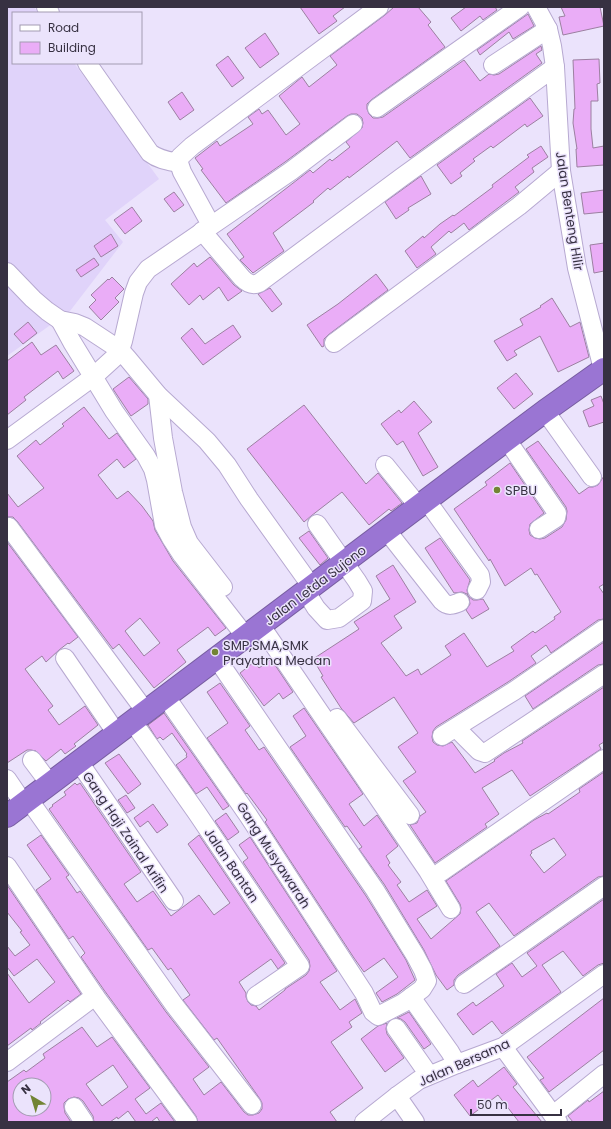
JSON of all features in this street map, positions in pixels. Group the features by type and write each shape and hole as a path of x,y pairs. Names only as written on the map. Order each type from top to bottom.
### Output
{"highway":[{"name":"Jalan Letda Sujono","path":"7,816 217,659 256,627 309,590 545,411 604,369"}],"street":[{"path":"379,7 192,146 180,157 182,172 207,228 246,282 254,284 259,283 408,172 555,67"},
{"path":"377,108 520,7"},
{"name":"Jalan Benteng Hilir","path":"536,7 548,29 555,67 561,171 577,268 604,372"},
{"path":"493,65 548,29"},
{"path":"88,64 150,153 155,157 164,160 180,163"},
{"path":"7,440 110,363 120,350 127,330 134,293 143,274 155,263 291,171 353,124"},
{"path":"334,343 519,206 561,171"},
{"path":"7,272 33,298 60,320 114,411 146,456 153,469 156,480 164,525 182,555 256,627 278,638 410,815"},
{"path":"60,320 85,327 120,350 136,367 158,395 206,441 227,465 309,590 316,608 327,620 339,618 362,601 363,591 345,562 317,524"},
{"path":"158,395 163,438 182,527 189,543 256,627 423,865 452,909"},
{"path":"545,411 592,477"},
{"path":"507,440 557,513 556,518 539,529"},
{"path":"385,465 423,504 480,575 482,582 477,590"},
{"path":"9,527 132,723"},
{"path":"387,531 445,605 460,602"},
{"path":"604,629 514,691 449,732 479,751 485,753 604,674"},
{"path":"65,658 132,723"},
{"path":"217,659 375,890 415,955 427,981 422,989 411,997 457,1064"},
{"name":"Gang Musyawarah","path":"166,697 248,815 364,993 373,1012 378,1016 403,1003 411,997"},
{"name":"Jalan Bantan","path":"132,723 197,813 300,966 256,996"},
{"path":"441,872 604,759"},
{"path":"32,760 50,784"},
{"name":"Gang Haji Zainal Arifin","path":"79,762 174,901"},
{"path":"7,781 26,802 175,1006 252,1105"},
{"path":"7,866 95,996 188,1122"},
{"path":"464,984 604,886"},
{"name":"Jalan Bersama","path":"364,1122 397,1096 428,1075 503,1047 604,974"},
{"path":"7,1062 95,996"},
{"path":"396,1028 428,1075"},
{"path":"503,1047 556,1118 604,1074"},
{"path":"397,1096 415,1122"},
{"path":"74,1107 84,1122"}],"shaded area":[{"path":"7,7 34,7 37,12 12,12 12,64 75,64 159,179 105,220 123,242 70,311 7,356"}],"building":[{"path":"300,7 345,7 333,16 337,21 319,34"},
{"path":"394,7 418,7 431,22 428,25 445,47 371,100 367,104 367,109 373,118 383,117 464,60 480,81 489,74 499,74 541,46 542,50 536,54 542,63 410,158 397,141 349,178 348,176 330,190 328,188 313,201 314,202 273,233 284,251 253,273 240,260 244,257 227,234 310,170 313,173 330,159 332,161 350,147 346,142 362,128 362,118 357,114 347,116 226,203 201,170 203,169 195,158 217,141 220,146 253,124 248,117 259,109 262,114 268,110 286,135 300,124 279,96 302,77 309,87 337,65 330,56"},
{"path":"466,7 495,7 497,10 483,20 480,16 461,31 451,18"},
{"path":"561,7 600,7 604,26 563,35 559,17 565,16"},
{"path":"528,14 534,26 513,39 509,32 480,55 477,50"},
{"path":"265,33 279,54 260,68 245,48"},
{"path":"228,56 244,78 232,87 216,65"},
{"path":"599,59 600,83 597,84 598,101 591,101 591,129 593,148 604,146 604,165 577,167 577,149 573,123 575,109 573,60"},
{"path":"182,92 194,110 180,120 168,102"},
{"path":"530,98 543,116 527,127 525,124 493,148 491,146 473,159 475,161 460,173 462,176 451,184 437,165"},
{"path":"541,146 548,157 532,168 534,172 515,187 519,192 469,230 464,223 451,233 449,231 431,247 436,254 417,268 405,251 423,236 424,238 440,224 453,215 454,216 493,187 492,185 529,157 527,155"},
{"path":"421,176 431,194 408,208 409,210 396,219 385,202"},
{"path":"604,190 604,212 584,214 581,193"},
{"path":"174,192 184,205 174,212 164,199"},
{"path":"132,207 142,221 125,234 114,220"},
{"path":"111,234 118,246 101,257 94,246"},
{"path":"604,243 604,271 594,273 590,245"},
{"path":"210,257 234,285 242,291 228,301 219,287 203,300 200,295 189,305 171,284 194,263 197,267"},
{"path":"94,258 99,265 81,277 76,270"},
{"path":"376,274 388,290 328,335 324,339 324,346 322,347 307,325 338,304"},
{"path":"112,277 124,289 115,298 119,302 101,320 89,307 96,300 91,295"},
{"path":"270,288 282,304 272,312 258,294"},
{"path":"552,298 570,327 580,322 589,357 558,372 540,336 514,351 517,355 507,361 494,341 523,325 520,319 541,307 540,306"},
{"path":"28,322 37,333 23,344 14,334"},
{"path":"233,325 241,337 203,365 181,338 192,328 205,344"},
{"path":"32,342 41,355 56,345 74,371 63,379 58,371 24,397 26,400 7,415 7,361"},
{"path":"516,373 533,394 514,409 497,388"},
{"path":"129,377 148,399 148,404 131,416 113,389"},
{"path":"601,396 604,404 604,422 589,427 583,411 594,406 591,400"},
{"path":"414,401 432,422 418,433 438,467 423,476 403,441 397,445 381,424 399,410 401,413"},
{"path":"304,405 366,484 378,473 402,503 391,511 389,509 369,525 342,492 304,522 247,449"},
{"path":"84,407 109,439 117,433 136,459 124,468 117,459 98,475 117,499 128,491 142,506 153,521 155,530 173,561 226,628 215,636 208,627 177,650 186,662 154,688 119,644 113,649 17,521 13,517 7,517 7,493 18,507 44,488 17,456 36,440 40,445 64,426 62,424","holes":["140,618 160,643 144,656 125,631"]},
{"path":"538,441 579,494 589,487 598,485 604,476 604,584 599,587 604,594 604,619 598,620 551,653 546,645 531,656 536,663 436,727 433,731 433,742 437,745 443,746 452,742 475,773 495,761 494,760 504,753 523,743 522,741 604,687 604,742 599,745 601,749 530,796 512,770 482,788 499,814 485,824 487,827 435,863 410,825 417,823 420,816 426,812 403,781 416,772 398,747 418,733 394,697 354,723 341,708 321,677 323,676 313,659 359,629 354,622 390,599 376,576 393,565 416,602 394,616 402,628 381,643 406,676 418,669 421,675 451,655 445,646 464,633 487,667 514,651 511,647 533,631 535,633 555,619 554,617 561,612 537,574 535,575 531,568 505,586 490,559 489,561 454,509 487,485 485,482 510,463 544,513 530,524 530,535 540,539 545,538 562,527 566,520 566,507 526,449"},
{"path":"309,531 328,558 320,565 299,538"},
{"path":"440,538 470,580 467,590 468,596 462,592 454,593 425,548"},
{"path":"7,542 78,637 59,650 46,662 42,656 25,669 53,706 48,710 59,725 85,706 98,725 74,744 76,746 65,754 61,749 46,761 36,751 27,750 7,763"},
{"path":"468,596 473,600 483,599 489,609 472,619 466,610 470,604"},
{"path":"604,642 604,664 598,665 533,709 525,696"},
{"path":"271,659 293,692 283,699 279,693 264,706 240,673 254,662 259,668"},
{"path":"220,683 250,726 245,730 259,750 264,747 366,896 406,960 415,980 397,994 382,1002 376,993 398,977 384,958 364,972 265,822 267,820 247,793 246,794 207,738 228,723 207,692"},
{"path":"304,708 363,794 349,804 364,826 377,815 398,846 386,856 390,863 388,865 401,882 397,885 409,902 427,890 437,906 417,919 431,939 460,914 460,904 446,881 534,820 547,813 548,814 580,792 579,789 604,772 604,876 598,877 514,936 489,903 476,912 500,946 458,975 454,980 454,985 447,990 436,975 424,950 384,884 359,849 362,847 347,826 345,827 290,747 306,736 293,716","holes":["554,838 566,855 544,873 530,855 532,853 531,851"]},
{"path":"164,713 229,806 223,810 207,787 196,794 176,765 187,757 187,754 172,733 163,740 160,737 157,739 148,725"},
{"path":"119,754 141,784 128,794 105,763"},
{"path":"75,783 77,785 80,783 141,872 124,884 137,902 153,891 171,916 199,895 214,915 230,903 188,844 199,835 285,963 278,969 271,959 239,982 246,993 248,1002 251,1005 256,1006 259,1010 285,989 306,975 310,966 309,960 243,862 248,858 239,845 250,837 337,971 320,982 340,1010 355,999 362,1013 349,1022 352,1027 331,1042 363,1088 330,1112 337,1122 198,1122 196,1116 81,957 85,953 73,936 69,939 36,890 51,879 27,845 41,835 69,875 66,877 77,893 80,891 166,1012 209,1067 193,1079 204,1095 221,1082 244,1112 248,1115 259,1113 262,1109 260,1099 217,1038 214,1040 183,1000 190,995 171,968 168,970 152,948 148,950 49,809 66,795 64,792"},
{"path":"126,795 135,808 127,813 118,800"},
{"path":"153,804 168,825 157,833 148,821 140,827 134,818"},
{"path":"226,813 239,832 228,840 215,821"},
{"path":"7,885 81,994 70,1002 68,1000 32,1030 31,1028 7,1046 7,973 29,1003 55,982 37,959 14,976 7,967 7,946 15,956 30,945 20,932 22,931 7,912"},
{"path":"604,899 604,963 598,965 583,976 563,951 542,965 561,992 502,1034 492,1021 473,1035 457,1014 473,1002 476,1006 504,986 496,974 512,963 522,977 537,966 527,953"},
{"path":"604,998 604,1050 549,1092 540,1080 544,1078 527,1057"},
{"path":"409,1012 431,1044 424,1049 405,1022 397,1018"},
{"path":"387,1023 387,1034 404,1058 385,1072 361,1039 378,1026"},
{"path":"82,1027 97,1047 112,1037 150,1088 135,1099 146,1114 161,1103 175,1122 160,1122 157,1117 151,1122 136,1122 128,1111 118,1119 117,1117 110,1122 94,1122 93,1116 83,1101 74,1097 68,1099 64,1103 65,1113 71,1122 7,1122 7,1082 12,1078 12,1117 52,1117 52,1077 14,1077 24,1070 26,1072 45,1058 43,1054","holes":["113,1065 128,1087 102,1106 86,1084"]},
{"path":"504,1067 517,1084 513,1087 542,1122 519,1122 498,1095 470,1116 454,1095 473,1080 478,1087"},
{"path":"604,1091 604,1122 573,1122 568,1116 588,1100 589,1102"}],"place":[{"name":"SPBU","path":"497,490"},
{"name":"SMP,SMA,SMK Prayatna Medan","path":"215,652"}]}
